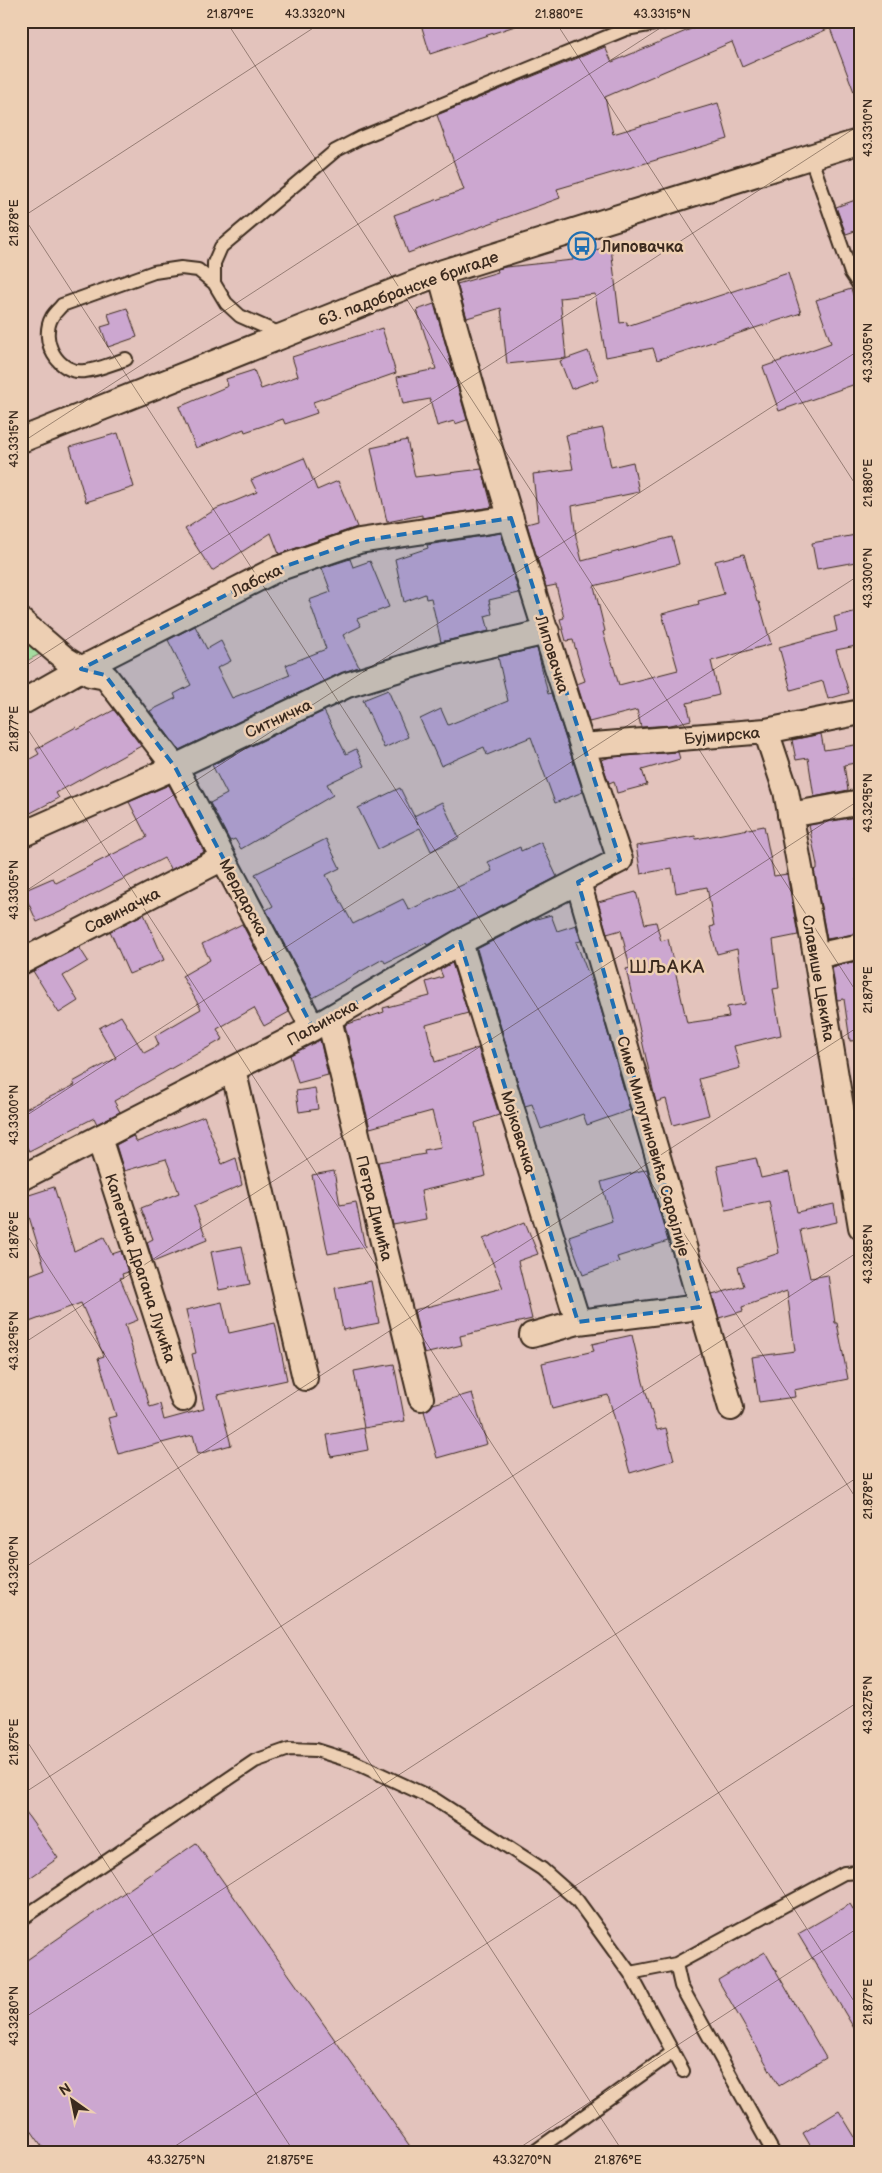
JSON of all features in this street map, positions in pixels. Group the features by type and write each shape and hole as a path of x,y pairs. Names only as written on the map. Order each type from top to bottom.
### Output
{"street":[{"name":"63. падобранске бригаде","path":"21,440 440,273 861,141"},
{"name":"Липовачка","path":"440,273 511,518 582,746 620,860"},
{"name":"Лабска","path":"21,703 82,669 277,569 359,541 511,518"},
{"name":"Мердарска","path":"21,621 65,659 90,674 106,677 175,767 223,858 321,1023"},
{"name":"Ситничка","path":"21,834 175,767 347,685 445,655 546,632"},
{"name":"Бујмирска","path":"582,746 766,732 861,712"},
{"name":"Славише Цекића","path":"766,732 786,791 857,1182 861,1227"},
{"path":"790,815 861,802"},
{"name":"Савиначка","path":"21,962 223,858"},
{"name":"Паљинска","path":"21,1178 321,1023 460,942 620,860"},
{"name":"Симе Милутиновића Сарајлије","path":"578,882 730,1408"},
{"name":"Мојковачка","path":"460,942 578,1322"},
{"path":"816,956 861,946"},
{"name":"Петра Димића","path":"321,1023 421,1398"},
{"path":"233,1069 305,1378"},
{"name":"Капетана Драгана Лукића","path":"99,1138 183,1399"},
{"path":"532,1335 578,1322 700,1307"}],"lane":[{"path":"214,283 214,263 221,248 335,152 360,138 626,29 671,21"},
{"path":"810,156 851,273 861,288"},
{"path":"126,359 84,372 64,367 54,357 48,336 51,317 62,305 154,272 181,268 198,270 214,283 226,303 240,316 283,335"},
{"path":"21,1919 255,1761 289,1749 316,1750 354,1762 434,1799 542,1869 577,1900 630,1973 683,2071"},
{"path":"630,1973 676,1964 844,1873 861,1872"},
{"path":"676,1964 681,1986 773,2152"},
{"path":"534,2152 673,2052"}],"highlighted area":[{"path":"511,518 620,860 578,882 700,1307 578,1322 460,942 313,1028 175,767 105,675 81,669 277,569 359,541"}],"green space":[{"path":"21,639 42,653 21,664"}],"building":[{"path":"420,21 517,21 518,25 430,54"},
{"path":"710,21 861,21 861,105 859,105 830,28 742,67 732,42 605,97 613,134 718,103 728,139 557,189 560,198 408,253 394,215 464,190 437,115 605,47 612,62"},
{"path":"861,198 861,229 846,234 836,207"},
{"path":"611,248 620,323 627,322 627,326 788,273 801,313 657,360 653,348 606,357 595,294 560,298 566,358 507,364 501,308 467,318 457,284 498,272 497,269 573,260 572,252"},
{"path":"851,289 861,317 861,382 779,411 763,367 831,343 816,300"},
{"path":"434,304 467,420 455,424 454,421 437,426 430,399 403,404 397,377 436,369 417,310"},
{"path":"127,308 137,337 108,347 101,327 111,324 108,314"},
{"path":"382,328 396,373 313,402 317,413 285,424 283,419 245,432 244,429 196,448 179,407 228,386 226,379 254,370 261,389 298,376 292,357"},
{"path":"588,351 599,379 571,389 560,361"},
{"path":"603,428 611,467 633,462 639,492 572,506 576,537 582,561 672,537 679,564 594,586 605,631 603,632 619,685 678,670 662,614 699,604 698,601 724,594 715,561 744,554 757,602 759,602 771,644 711,661 719,695 687,703 691,720 671,725 641,727 637,710 589,722 577,684 585,681 573,640 566,641 560,619 564,618 556,585 546,587 527,524 538,521 533,474 573,469 566,435"},
{"path":"118,433 134,487 86,502 70,447"},
{"path":"407,440 415,477 482,469 492,507 422,518 422,515 387,522 371,448"},
{"path":"304,458 317,490 338,481 357,527 279,554 271,533 212,571 185,529 216,509 257,492 251,480"},
{"path":"501,533 519,593 489,600 492,614 485,616 489,631 441,642 431,598 426,599 425,594 404,602 395,559 428,548 427,545"},
{"path":"861,534 861,561 817,569 812,543"},
{"path":"350,559 353,567 370,561 389,607 357,619 361,626 343,635 359,667 341,673 179,750 150,711 176,698 174,694 191,685 168,640 195,626 207,649 221,641 231,661 217,668 232,698 290,675 286,665 326,649 309,600 331,592 322,568"},
{"path":"861,610 861,645 836,650 849,693 828,699 823,681 791,690 779,647 837,631 834,617"},
{"path":"537,648 548,694 551,693 583,792 555,803 531,737 487,755 484,747 441,766 420,719 441,709 448,725 508,701 498,657"},
{"path":"388,690 408,737 384,748 363,700"},
{"path":"114,710 141,746 56,793 59,798 21,818 21,764 39,754 36,749 76,727 77,730"},
{"path":"324,711 346,754 356,749 364,766 327,784 333,795 241,849 235,839 230,841 210,803 227,794 212,765"},
{"path":"821,734 824,750 861,744 861,762 844,765 848,790 814,797 808,758 796,760 792,740"},
{"path":"678,752 680,759 642,770 647,785 617,793 614,781 609,783 601,760 611,757"},
{"path":"169,785 204,852 171,870 164,858 67,909 37,922 23,891 53,878 56,883 147,837 129,802"},
{"path":"400,788 414,816 442,802 459,838 431,851 420,828 378,849 358,808"},
{"path":"861,816 861,878 856,879 861,902 861,933 827,939 814,870 817,869 817,865 809,825"},
{"path":"764,826 774,876 787,874 798,935 773,940 779,988 773,989 781,1035 734,1046 740,1068 699,1079 709,1115 673,1125 666,1099 656,1102 626,969 630,968 621,930 607,934 598,902 636,892 645,924 656,922 661,941 668,939 687,1023 729,1017 727,1007 745,1004 737,949 717,954 710,927 714,926 707,887 676,893 672,868 641,874 636,846 695,836 696,839"},
{"path":"326,839 340,868 326,875 353,924 403,899 409,910 492,871 488,862 520,847 521,851 541,842 557,877 427,945 426,943 385,963 383,959 313,998 266,910 273,906 255,874"},
{"path":"144,914 164,960 129,974 110,931"},
{"path":"551,915 557,931 576,925 581,941 576,942 599,1002 630,1110 587,1125 583,1114 541,1129 532,1104 525,1106 477,949 533,920"},
{"path":"242,924 289,1012 264,1026 254,1008 217,1029 223,1039 114,1101 120,1112 97,1124 94,1118 29,1151 21,1137 21,1111 75,1085 73,1082 116,1058 99,1028 121,1016 144,1053 159,1045 155,1036 201,1009 182,976 210,960 202,944"},
{"path":"79,947 88,961 63,976 78,1001 59,1013 33,971"},
{"path":"861,960 861,1040 850,1041 844,999 837,1000 832,967"},
{"path":"452,963 468,1013 426,1025 435,1062 478,1048 499,1115 475,1123 486,1176 421,1191 426,1219 393,1225 378,1162 425,1154 424,1150 441,1147 432,1111 370,1128 345,1025 384,1012 383,1008 430,996 426,982 443,977 440,970"},
{"path":"320,1040 328,1075 298,1083 290,1055"},
{"path":"315,1088 318,1109 299,1112 296,1091"},
{"path":"204,1116 222,1164 236,1158 242,1185 194,1206 207,1240 153,1262 147,1242 153,1239 141,1208 179,1193 166,1159 124,1171 116,1145 133,1136 137,1142"},
{"path":"756,1158 761,1178 789,1172 797,1212 834,1204 837,1222 800,1230 810,1278 828,1275 835,1323 837,1323 848,1379 794,1390 795,1397 759,1402 752,1357 795,1351 787,1291 742,1307 743,1311 719,1318 712,1295 744,1286 738,1267 779,1253 769,1201 726,1210 717,1166"},
{"path":"647,1169 668,1241 617,1257 619,1262 583,1275 569,1236 612,1221 601,1182"},
{"path":"334,1171 340,1205 356,1202 365,1247 328,1254 312,1175"},
{"path":"54,1187 74,1251 104,1237 112,1254 121,1251 128,1272 122,1274 123,1277 120,1278 138,1320 125,1325 150,1407 160,1404 164,1420 204,1409 192,1354 196,1353 186,1310 222,1302 229,1333 275,1323 287,1380 218,1395 231,1445 198,1454 193,1435 118,1454 108,1418 116,1416 98,1358 104,1356 81,1303 21,1325 21,1278 45,1269 23,1197"},
{"path":"525,1222 538,1254 518,1261 532,1319 460,1336 462,1345 424,1354 414,1310 503,1288 483,1239"},
{"path":"242,1246 250,1284 219,1290 211,1252"},
{"path":"371,1281 379,1323 343,1330 335,1288"},
{"path":"632,1335 657,1430 666,1428 674,1460 630,1473 608,1395 552,1409 542,1363 594,1351 592,1344"},
{"path":"394,1364 405,1421 364,1428 354,1371"},
{"path":"472,1393 487,1444 437,1458 424,1411 433,1404"},
{"path":"364,1428 368,1450 331,1457 327,1435"},
{"path":"21,1806 58,1858 21,1884"},
{"path":"196,1843 414,2152 46,2152 21,2116 21,1964"},
{"path":"850,1904 861,1922 861,2040 798,1934"},
{"path":"765,1952 826,2058 779,2086 718,1980"},
{"path":"839,2111 861,2147 861,2152 814,2152 803,2133"}],"place":[{"name":"Липовачка","path":"582,246"}],"district":[{"name":"ШЉАКА","path":"667,966"}]}
